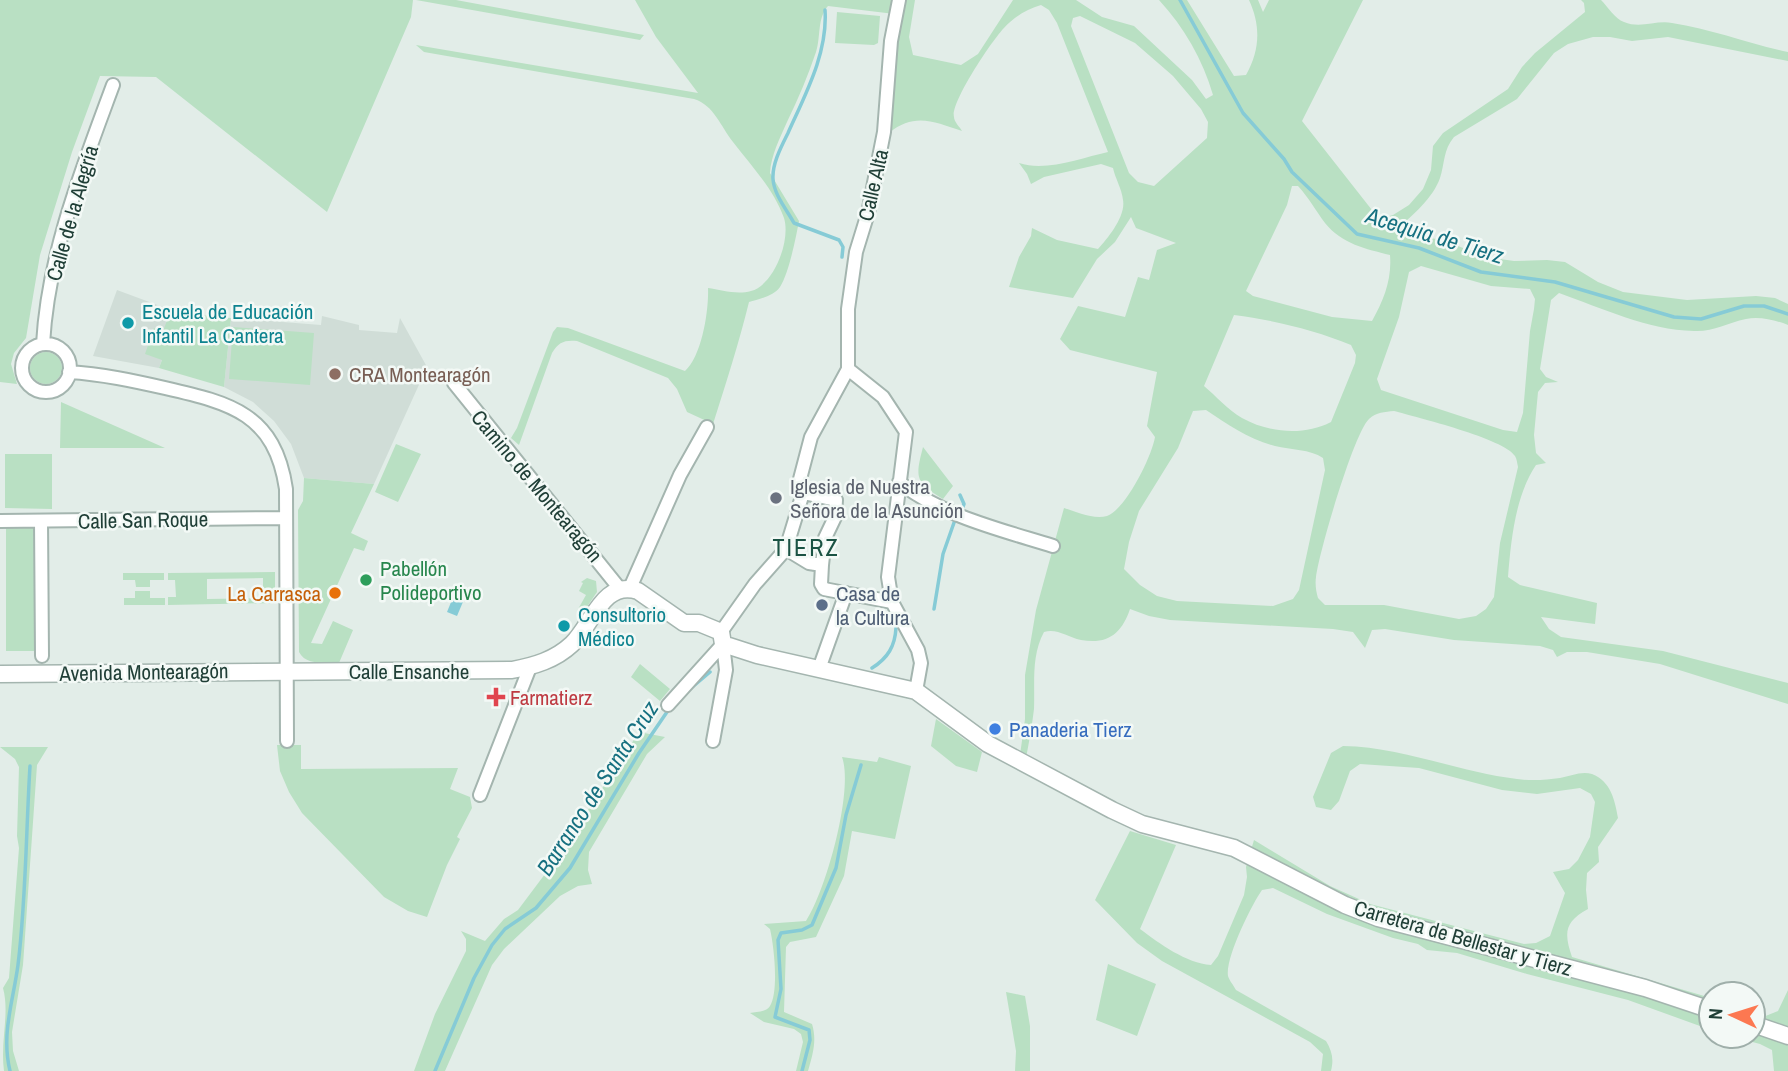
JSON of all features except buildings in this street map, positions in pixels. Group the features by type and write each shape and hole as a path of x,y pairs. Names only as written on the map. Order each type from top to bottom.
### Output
{"street":[{"name":"Calle Alta","path":"786,550 801,489 805,453 848,369 848,309 856,252 870,203 884,132 891,41 899,0"},
{"name":"Calle de la Alegría","path":"43,344 54,267 84,164 113,85"},
{"path":"43,344 56,346 65,354 69,372 64,383 54,390 42,392 31,387 24,377 22,364 32,349 43,344"},
{"path":"848,369 883,397 906,432 888,577 892,602 918,650 921,663 916,691"},
{"path":"69,372 150,384 230,405 249,417 265,432 276,449 283,467 286,518 286,741"},
{"name":"Camino de Montearagón","path":"454,383 625,589"},
{"path":"625,589 680,475 707,427"},
{"path":"899,482 915,494 956,513 1053,545"},
{"path":"801,489 836,500 835,517 825,538 821,584 824,589 892,602"},
{"name":"Calle San Roque","path":"0,521 286,518"},
{"path":"41,521 42,656"},
{"path":"668,705 722,638 755,584 786,550 809,563 822,565"},
{"name":"Carretera de Bellestar y Tierz","path":"625,589 638,591 684,622 699,623 757,655 916,691 988,744 1046,777 1142,824 1234,848 1345,905 1378,918 1645,988 1697,1005"},
{"name":"Calle Ensanche","path":"287,670 443,672 530,667 560,654 573,643 608,596 625,589"},
{"path":"819,669 846,593"},
{"path":"713,741 726,670 722,638"},
{"path":"480,795 530,667"},
{"name":"Avenida Montearagón","path":"0,674 287,670"},
{"path":"1767,1029 1788,1036"}],"shaded area":[{"path":"117,290 179,313 159,368 93,356"},
{"path":"322,316 359,325 359,330 397,333 400,318 427,367 374,484 304,478 291,444 274,421 253,402 224,387 231,318 321,325"}],"green space":[{"path":"0,0 413,0 411,17 327,212 156,77 100,76 72,152 40,255 26,338 14,353 11,364 17,384 0,382"},
{"path":"416,0 456,0 644,35 640,40"},
{"path":"635,0 915,0 909,37 913,55 961,65 978,54 1013,0 1076,0 1102,17 1134,26 1192,80 1206,99 1213,95 1198,57 1159,0 1187,0 1234,76 1246,75 1256,47 1256,19 1249,0 1258,0 1263,12 1269,0 1363,0 1302,121 1379,219 1393,215 1409,205 1423,189 1431,170 1433,146 1443,133 1508,89 1535,53 1585,12 1581,0 1601,0 1618,18 1630,24 1666,22 1788,52 1788,61 1668,37 1632,41 1593,37 1568,44 1554,53 1517,99 1454,137 1433,192 1397,229 1424,238 1440,239 1486,257 1514,261 1565,262 1598,282 1623,292 1687,300 1756,296 1775,298 1788,304 1788,325 1751,318 1714,329 1694,331 1659,327 1559,293 1551,300 1540,369 1546,377 1558,382 1545,383 1538,392 1534,435 1536,453 1546,463 1536,465 1523,491 1513,534 1508,577 1520,585 1597,603 1595,624 1541,617 1549,629 1561,637 1663,651 1788,683 1788,704 1660,664 1587,652 1567,652 1557,657 1553,650 1540,646 1454,640 1385,629 1372,630 1365,648 1353,632 1170,620 1130,609 1118,631 1099,641 1076,639 1058,632 1044,632 1035,660 1034,709 1026,758 1020,755 1025,719 1025,675 1036,610 1064,508 1097,517 1107,516 1114,511 1137,481 1155,437 1147,426 1157,372 1070,350 1060,339 1078,306 1125,317 1138,277 1149,280 1157,250 1176,243 1136,228 1131,217 1115,242 1097,259 1073,298 1009,287 1032,228 1057,240 1098,249 1122,213 1123,200 1113,168 1101,164 1044,177 1031,184 1019,163 1052,165 1108,152 1057,23 1049,10 1041,5 1021,14 1008,24 991,45 973,71 955,110 954,119 962,131 933,122 916,121 889,133 895,55 903,15 828,6 822,16 813,61 776,147 771,166 770,173 799,221 789,264 780,287 774,293 749,302 713,424 687,412 677,389 668,378 577,341 569,341 562,342 552,353 519,445 511,438 557,327 568,328 685,371 700,344 706,320 708,288 746,292 759,287 767,280 783,249 786,227 784,218 762,178 712,111 701,102 424,52 416,45 698,93 656,37","holes":["1080,16 1135,43 1173,76 1201,109 1208,122 1207,138 1154,186 1138,182 1129,173 1071,26 1073,18","1292,186 1298,186 1325,223 1339,236 1355,245 1390,255 1386,289 1372,321 1332,317 1253,296 1246,291 1287,205","1421,266 1491,286 1530,289 1535,299 1523,413 1517,432 1503,430 1381,390 1377,379 1399,317 1409,272","1234,315 1323,335 1351,345 1356,355 1331,422 1309,429 1275,430 1252,423 1232,411 1204,386","1206,410 1256,440 1323,458 1325,470 1299,590 1293,599 1273,606 1177,601 1157,596 1140,585 1124,569 1139,511 1178,448 1193,411","1394,411 1439,423 1495,443 1508,449 1516,457 1518,467 1500,543 1494,597 1486,609 1476,616 1459,619 1384,605 1325,605 1318,598 1316,582 1319,564 1346,469 1363,429 1369,419"]},
{"path":"837,12 880,16 878,43 835,43"},
{"path":"171,310 231,318 224,387 159,368 162,360 145,354 154,328 163,331"},
{"path":"233,327 314,333 310,385 229,379"},
{"path":"46,352 57,357 62,368 57,379 46,384 35,379 30,368 35,357"},
{"path":"61,402 165,448 60,448"},
{"path":"396,444 421,454 398,502 375,492"},
{"path":"923,447 953,486 943,499 922,483 918,473"},
{"path":"5,454 52,454 52,509 5,508"},
{"path":"304,478 374,484 351,533 368,541 364,551 354,548 311,643 322,644 333,621 353,630 339,663 311,661 299,652 298,510 303,501"},
{"path":"35,527 35,651 6,651 6,528"},
{"path":"275,572 275,603 168,605 168,597 176,597 175,580 168,580 168,573","holes":["263,578 263,598 207,599 207,579"]},
{"path":"123,573 164,573 164,580 150,580 150,587 136,587 135,580 123,580"},
{"path":"587,578 596,581 597,592 582,614 577,611 586,595 579,591 583,583 581,582"},
{"path":"135,591 150,591 150,598 165,598 165,605 124,605 124,598 135,598"},
{"path":"640,664 670,689 660,701 631,677"},
{"path":"936,719 982,752 977,772 956,766 931,746"},
{"path":"639,732 665,737 647,754 589,852 588,870 592,884 578,886 560,896 504,949 492,965 445,1071 414,1071 435,1014 466,951 466,939 461,931 485,941 504,919 518,910 554,862"},
{"path":"277,745 301,745 301,769 458,768 450,789 470,797 472,808 457,837 460,839 427,917 408,911 384,897 302,813 280,771"},
{"path":"1343,746 1365,747 1495,776 1533,780 1584,773 1604,781 1611,792 1618,818 1598,847 1599,862 1587,873 1588,909 1574,919 1568,929 1572,957 1697,994 1697,1025 1628,1000 1457,953 1427,950 1418,944 1393,938 1327,914 1273,888 1262,890 1235,945 1228,976 1236,990 1326,1041 1332,1055 1332,1067 1331,1071 1321,1071 1323,1054 1310,1042 1162,961 1137,943 1095,900 1130,831 1176,845 1140,929 1183,957 1211,965 1218,956 1244,895 1246,867 1254,840 1330,886 1370,904 1524,944 1536,943 1550,936 1565,893 1553,872 1569,869 1578,860 1590,837 1595,802 1591,794 1580,788 1537,794 1502,790 1419,768 1360,764 1350,771 1339,801 1331,810 1316,807 1313,797 1331,753"},
{"path":"0,747 48,747 37,765 23,965 12,1032 13,1051 19,1071 4,1071 6,1008 3,988 9,978 19,848 19,767 15,759"},
{"path":"842,757 877,762 879,757 911,766 895,839 852,831 844,876 816,937 790,942 786,947 784,1012 812,1024 814,1036 808,1071 796,1071 803,1042 801,1034 794,1029 764,1022 750,1013 769,1008 773,999 775,968 772,937 770,929 764,924 806,921 822,887 841,815 845,772"},
{"path":"1108,964 1156,984 1137,1036 1096,1020"},
{"path":"1788,990 1788,1071 1774,1071 1772,1050 1767,1048 1767,1015 1778,1011"},
{"path":"1006,992 1025,996 1030,1026 1030,1071 1015,1071 1016,1051"}],"water":[{"path":"458,585 468,590 457,616 447,612"}],"waterway":[{"name":"Acequia de Tierz","path":"1180,0 1243,113 1284,159 1292,172 1357,234 1419,248 1481,272 1555,282 1674,317 1701,319 1744,306 1764,306 1788,314"},
{"path":"825,10 819,58 778,156 773,179 778,197 794,223 839,240 843,247 842,257"},
{"path":"960,495 964,504 962,509"},
{"path":"934,609 943,554 956,517"},
{"name":"Barranco de Santa Cruz","path":"872,668 890,651 896,628"},
{"name":"Barranco de Santa Cruz","path":"690,689 710,672"},
{"name":"Barranco de Santa Cruz","path":"435,1071 474,978 492,945 505,929 536,908 570,868 639,753 669,709"},
{"path":"802,1071 810,1040 809,1030 775,1017 781,989 778,940 781,933 802,930 812,925 836,868 846,815 861,765"},
{"path":"10,1071 7,1031 21,941 30,766"}],"place":[{"name":"Escuela de Educación Infantil La Cantera","path":"128,323"},
{"name":"CRA Montearagón","path":"335,374"},
{"name":"Iglesia de Nuestra Señora de la Asunción","path":"776,498"},
{"name":"Pabellón Polideportivo","path":"366,580"},
{"name":"La Carrasca","path":"335,593"},
{"name":"Casa de la Cultura","path":"822,605"},
{"name":"Consultorio Médico","path":"564,626"},
{"name":"Farmatierz","path":"496,697"},
{"name":"Panaderia Tierz","path":"995,729"}],"district":[{"name":"TIERZ","path":"806,547"}]}
